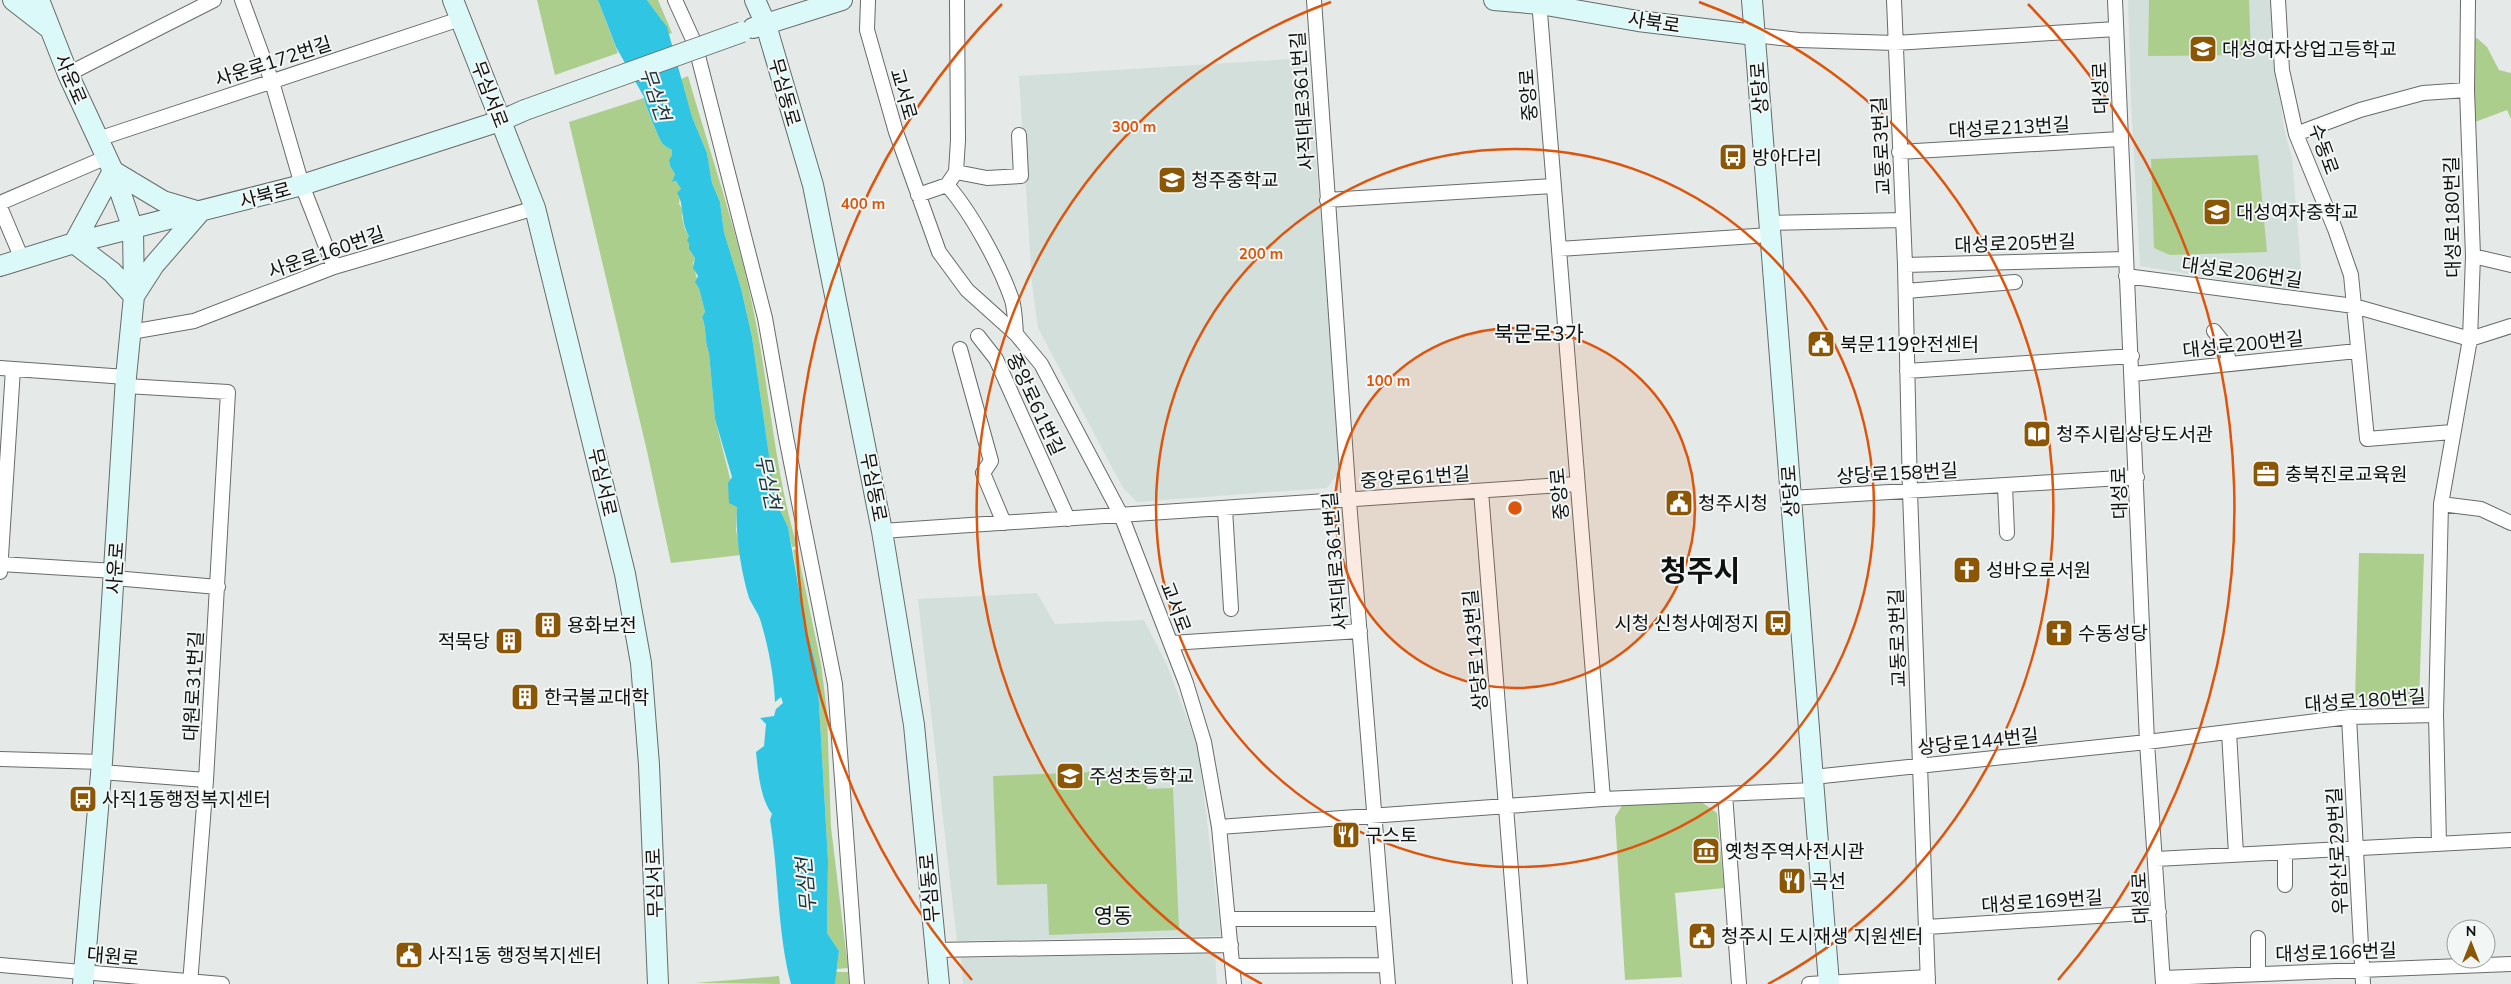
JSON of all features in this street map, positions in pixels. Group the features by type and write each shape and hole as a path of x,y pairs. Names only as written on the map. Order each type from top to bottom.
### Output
{"street":[{"path":"13,0 52,30"},
{"name":"사운로","path":"39,0 68,74 110,164 132,229 134,296 126,382 101,767 83,978"},
{"path":"68,74 214,0"},
{"path":"242,0 272,82 302,185 334,267"},
{"name":"무심서로","path":"453,0 534,208 625,574 641,663 648,759 658,984"},
{"path":"675,0 695,44 765,318 788,446 829,644 835,684 857,984"},
{"name":"무심동로","path":"755,0 766,25 812,186 882,531 914,725 939,984"},
{"path":"766,25 842,0"},
{"name":"교서로","path":"868,0 867,30 896,132 939,252 967,290 1016,334 1040,364 1121,515 1170,643 1204,742 1219,827 1234,984"},
{"path":"918,195 947,185 956,172 958,140 957,0"},
{"name":"사직대로361번길","path":"1314,0 1349,501 1388,984"},
{"name":"사북로","path":"1494,0 1539,2 1638,21 1755,35"},
{"name":"상당로","path":"1752,0 1813,784 1822,984 1928,980"},
{"name":"교동로3번길","path":"1894,0 1899,152 1906,265 1910,492 1928,980"},
{"name":"대성로","path":"2115,0 2148,742 2163,981"},
{"name":"수동로","path":"2278,0 2282,70 2296,134 2335,229 2351,275 2354,306"},
{"name":"대성로180번길","path":"2148,742 2349,717 2436,715 2441,504 2452,432 2470,339 2474,256 2467,90 2468,0"},
{"name":"중앙로","path":"1539,2 1603,799"},
{"name":"사운로172번길","path":"98,139 460,19"},
{"name":"사북로","path":"0,266 74,244 302,185 500,121 525,110 766,25"},
{"path":"1755,35 1799,40 1895,43 2116,28"},
{"path":"2296,134 2360,110 2423,93 2467,90"},
{"path":"956,172 987,178 1021,176 1020,135"},
{"name":"대성로213번길","path":"1899,152 2120,139"},
{"path":"22,260 0,205 110,164"},
{"path":"110,164 163,201 200,212 154,265 134,296 112,272 74,244 110,164"},
{"path":"947,185 959,199 997,268 1012,301 1016,334"},
{"path":"1327,200 1553,186"},
{"name":"사운로160번길","path":"131,332 194,321 334,267 534,208"},
{"path":"1559,250 1770,229 1903,220"},
{"path":"2474,256 2511,265"},
{"name":"대성로205번길","path":"1906,265 2126,259"},
{"name":"대성로206번길","path":"2126,276 2354,306 2470,339"},
{"path":"1906,291 2015,282"},
{"path":"2354,306 2367,440 2452,432"},
{"path":"2470,339 2511,326"},
{"path":"2214,331 2226,346 2229,364"},
{"name":"중앙로61번길","path":"978,336 996,359 1068,519"},
{"path":"960,349 991,461 984,473 1004,523"},
{"name":"대성로200번길","path":"2132,374 2357,351"},
{"path":"1907,371 2132,356"},
{"path":"0,572 6,369 126,382"},
{"name":"대원로31번길","path":"126,382 228,392 206,780 190,983"},
{"name":"상당로158번길","path":"1791,498 2137,477"},
{"name":"중앙로61번길","path":"882,531 1349,501 1577,484"},
{"path":"2005,486 2007,533"},
{"name":"상당로143번길","path":"1481,491 1508,805 1520,984"},
{"path":"2441,504 2481,510 2511,523"},
{"path":"1225,509 1231,609"},
{"path":"0,564 218,587"},
{"path":"1170,643 1360,630"},
{"path":"2436,715 2439,844"},
{"name":"우암산로29번길","path":"2349,717 2363,984"},
{"path":"2229,732 2236,854"},
{"name":"상당로144번길","path":"1813,784 1921,766 2148,742"},
{"path":"0,759 101,767 206,780"},
{"path":"1219,827 1508,805 1725,794 1813,784"},
{"path":"1725,794 1738,984"},
{"path":"2156,859 2511,840"},
{"path":"2284,852 2285,885"},
{"name":"대성로169번길","path":"1926,927 2159,912"},
{"path":"1228,919 1383,919"},
{"path":"2258,938 2258,974"},
{"path":"935,950 1231,945"},
{"name":"대성로166번길","path":"2163,981 2229,979 2258,974 2511,964"},
{"name":"대원로","path":"0,965 83,978 222,984"},
{"path":"1232,966 1386,965"}],"shaded area":[{"name":"대성여자중학교","path":"2128,0 2272,0 2284,129 2292,158 2303,293 2140,266 2131,102"},
{"name":"청주중학교","path":"1308,58 1341,469 1327,488 1137,502 1123,488 1038,328 1032,284 1019,76"},
{"name":"주성초등학교","path":"1037,593 1055,624 1144,620 1167,665 1198,747 1221,936 957,941 918,599"},
{"path":"1215,953 1217,984 963,984 961,958"}],"green space":[{"path":"537,0 598,0 618,53 555,75"},
{"path":"647,0 658,0 672,33 669,34 662,20"},
{"path":"2149,0 2249,0 2251,55 2148,56"},
{"path":"2477,38 2487,47 2499,70 2511,73 2511,119 2507,110 2475,122 2473,41"},
{"path":"688,76 733,226 748,287 760,347 783,490 797,546 792,547 788,527 777,504 771,480 773,471 752,337 741,288 724,232 720,202 712,183 707,153 692,117 681,79"},
{"path":"644,98 660,140 672,150 669,160 675,174 673,182 676,181 681,189 679,204 683,209 682,217 685,230 689,236 689,249 695,258 693,263 705,312 702,317 709,353 715,419 737,506 736,530 741,555 671,563 647,451 569,122"},
{"path":"2258,155 2267,252 2170,255 2154,248 2151,159"},
{"path":"797,549 821,664 827,712 831,827 848,968 837,969 839,951 827,933 828,860 817,669 805,624 793,550"},
{"path":"2359,553 2424,554 2419,702 2355,700"},
{"path":"1146,770 1147,789 1173,788 1179,930 1049,935 1047,884 997,885 993,776"},
{"path":"1700,801 1717,813 1724,888 1675,893 1682,977 1625,980 1615,817 1623,804"},
{"path":"836,972 848,972 849,984 835,984"},
{"path":"779,976 780,984 695,983"}],"water":[{"name":"무심천","path":"598,0 647,0 667,27 692,117 707,153 712,183 720,202 724,232 741,288 752,337 773,471 771,480 777,504 788,527 805,624 817,669 828,860 827,933 839,951 835,984 791,984 786,964 770,820 772,814 762,792 756,752 764,746 766,724 760,718 774,716 776,709 783,703 781,697 775,702 766,639 760,619 749,598 743,576 739,552 737,507 729,503 728,483 732,477 715,419 709,353 702,317 705,312 699,288 695,282 698,276 693,268 695,258 689,249 687,241 689,236 684,225 681,203 677,193 681,189 676,181 672,182 675,174 669,160 672,150 660,140 644,97 616,47"}],"place":[{"name":"대성여자상업고등학교","path":"2203,49"},
{"name":"방아다리","path":"1733,157"},
{"name":"청주중학교","path":"1172,180"},
{"name":"대성여자중학교","path":"2217,212"},
{"name":"북문119안전센터","path":"1821,344"},
{"name":"청주시립상당도서관","path":"2037,434"},
{"name":"충북진로교육원","path":"2266,474"},
{"name":"청주시청","path":"1679,503"},
{"name":"성바오로서원","path":"1967,570"},
{"name":"시청 신청사예정지","path":"1778,623"},
{"name":"용화보전","path":"548,625"},
{"name":"수동성당","path":"2059,633"},
{"name":"적묵당","path":"509,641"},
{"name":"한국불교대학","path":"525,697"},
{"name":"주성초등학교","path":"1070,776"},
{"name":"사직1동행정복지센터","path":"83,799"},
{"name":"구스토","path":"1346,835"},
{"name":"옛청주역사전시관","path":"1706,851"},
{"name":"곡선","path":"1792,881"},
{"name":"청주시 도시재생 지원센터","path":"1702,936"},
{"name":"사직1동 행정복지센터","path":"409,955"}],"district":[{"name":"북문로3가","path":"1539,334"},
{"name":"청주시","path":"1700,571"},
{"name":"영동","path":"1113,916"}]}
